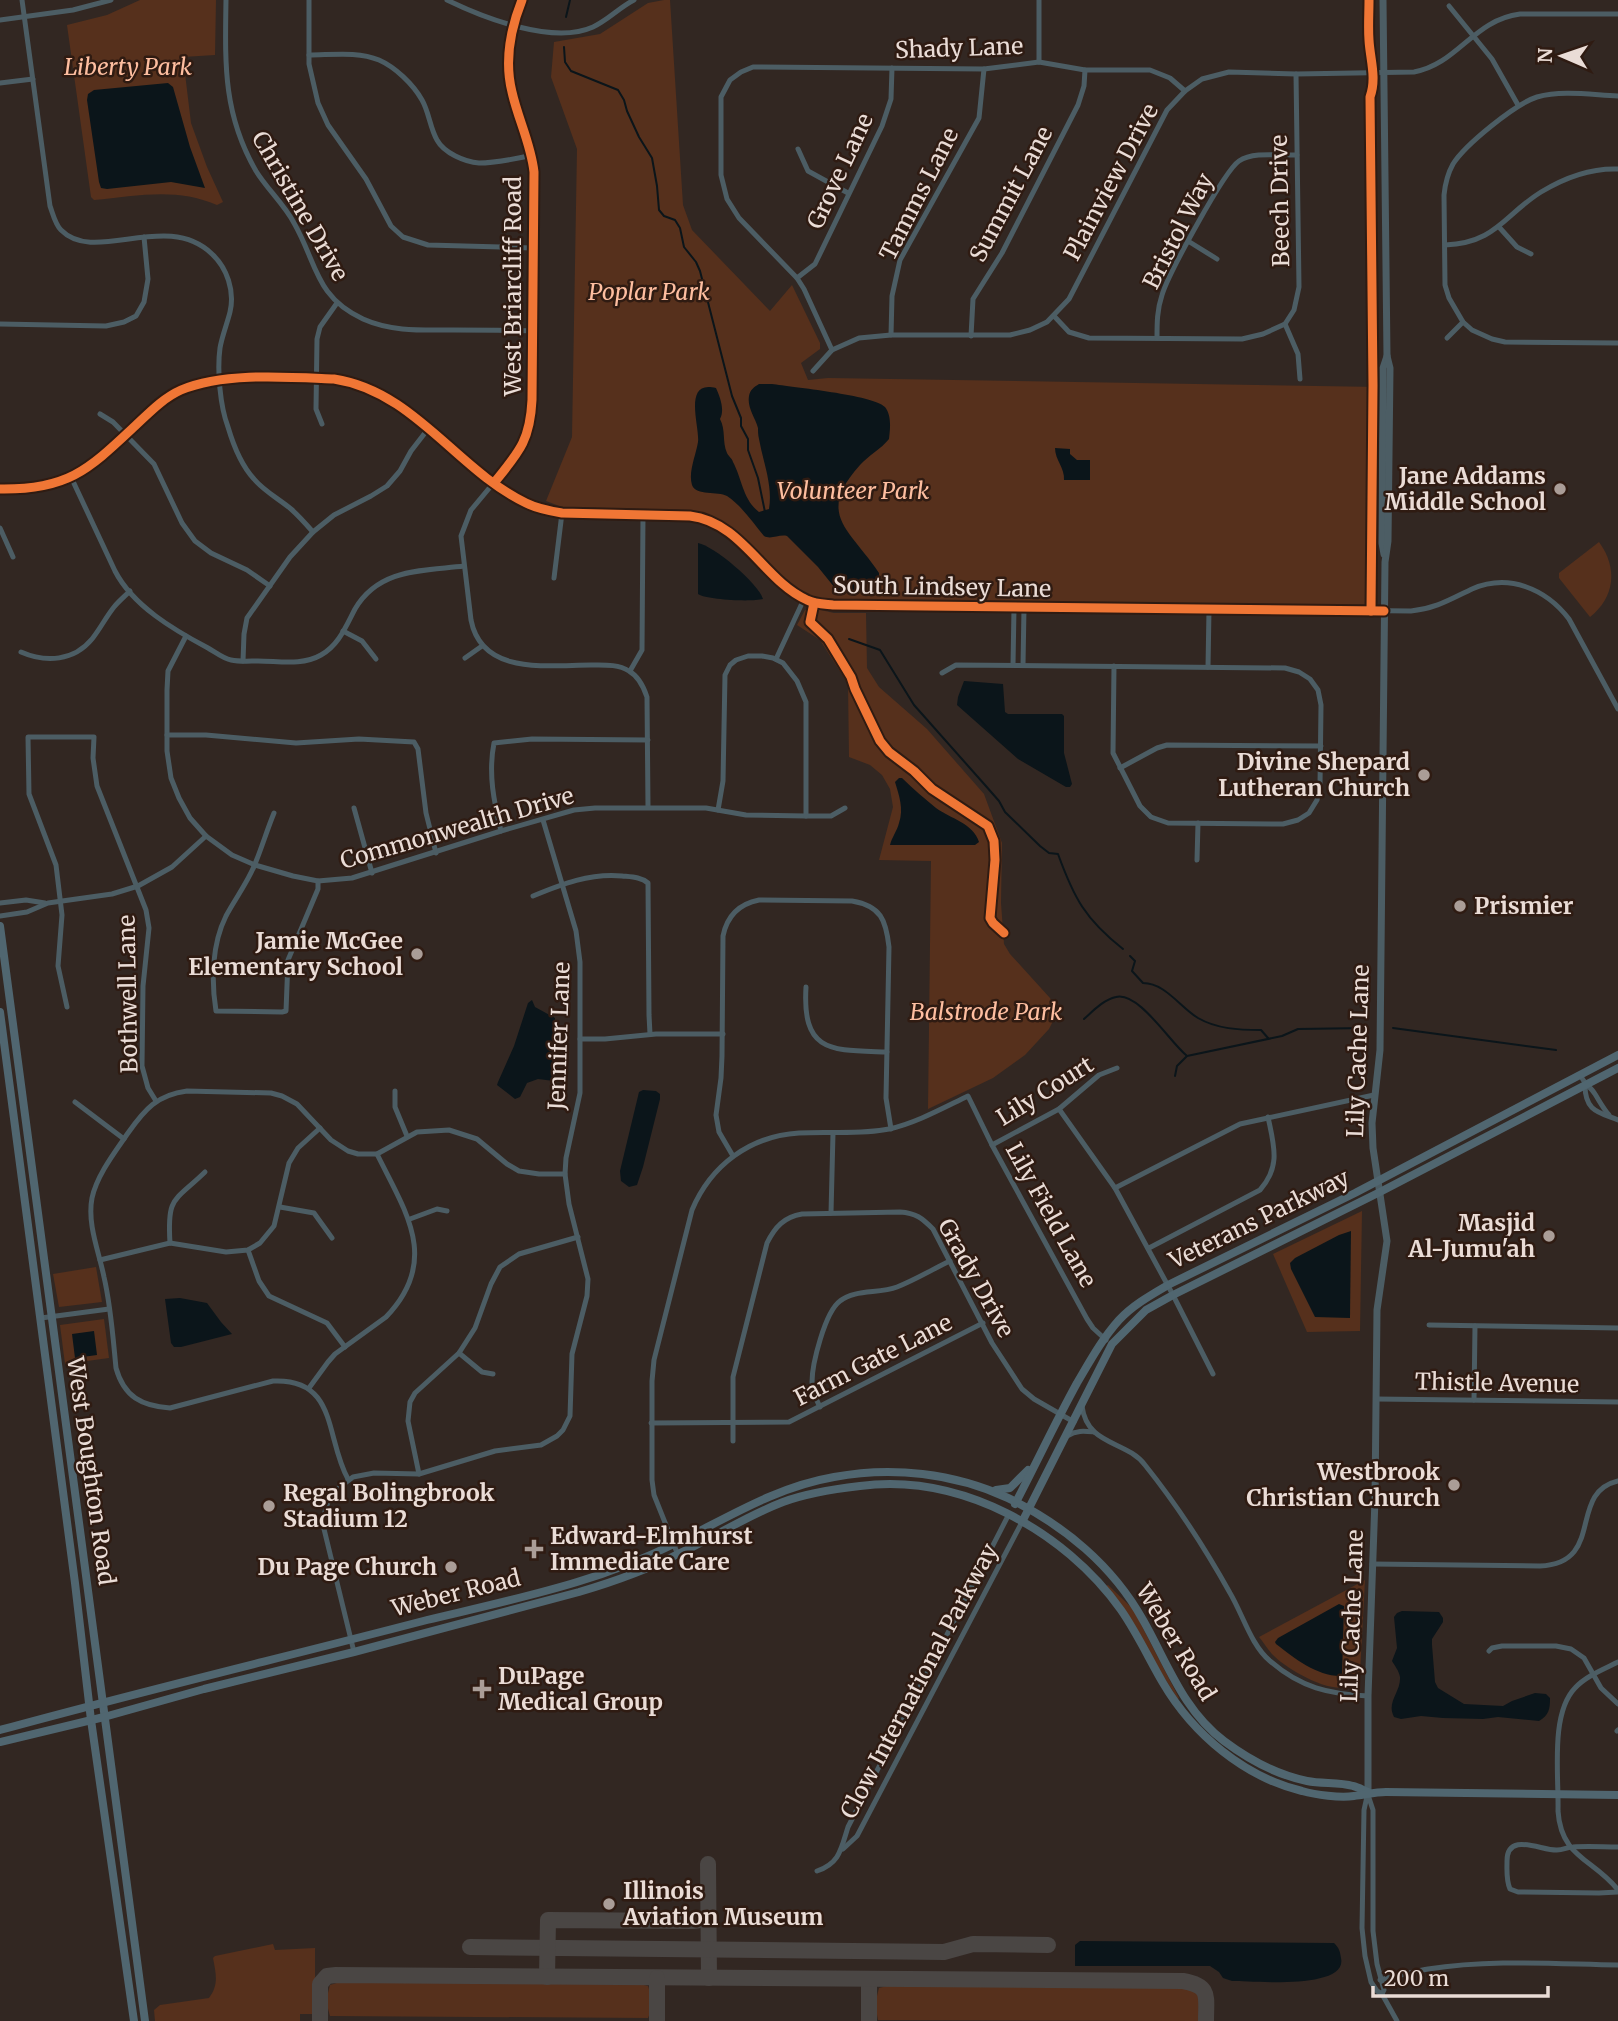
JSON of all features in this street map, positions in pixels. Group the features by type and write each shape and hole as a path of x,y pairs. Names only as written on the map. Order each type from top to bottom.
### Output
{"main road":[{"name":"West Boughton Road","path":"0,926 145,2021"},
{"name":"West Boughton Road","path":"0,1012 89,1707 134,2021"},
{"name":"Veterans Parkway","path":"1009,1514 1060,1415 1121,1318 1141,1302 1168,1285 1379,1180 1618,1055"},
{"name":"Veterans Parkway","path":"1022,1522 1082,1406 1108,1342 1146,1310 1618,1068"},
{"path":"988,1489 1010,1488 1037,1460"},
{"name":"Weber Road","path":"0,1730 577,1582 674,1544 771,1494 799,1485 834,1476 879,1472 916,1473 958,1480 988,1489 1029,1509 1071,1537 1104,1567 1135,1605 1185,1700 1224,1741 1250,1758 1290,1776 1353,1786 1368,1792"},
{"name":"Weber Road","path":"0,1742 354,1652 591,1588 678,1555 783,1502 862,1485 901,1485 944,1491 973,1499 1009,1514 1066,1552 1100,1584 1129,1622 1164,1685 1184,1713 1232,1759 1272,1781 1302,1791 1354,1796 1368,1792 1618,1794"},
{"path":"222,1684 225,1679 252,1671 256,1664"}],"street":[{"path":"22,0 50,206 57,224 62,231 78,239 96,243 167,235 187,238 215,257 230,285 231,302 220,346 220,379 226,423 248,472 313,532"},
{"path":"0,20 74,10 110,0"},
{"name":"Christine Drive","path":"226,0 226,84 237,131 258,173 294,221 316,274 337,303"},
{"path":"309,0 309,55 315,94 328,125 366,179 386,219 396,232 411,241 428,245 533,248"},
{"path":"446,0 470,11 513,24 548,32 570,33 595,26 634,0"},
{"name":"West Briarcliff Road","path":"482,646 474,633 461,536 471,510 521,450 529,431 532,400 533,155 511,92 508,67 513,24 522,0"},
{"path":"1039,0 1039,62"},
{"name":"Lily Cache Lane","path":"1383,0 1387,356 1383,368 1382,543 1385,562 1380,1050 1372,1123 1373,1148 1387,1241 1377,1310 1363,1942 1371,1982 1382,1994 1396,2021"},
{"path":"1449,5 1492,59 1518,105"},
{"name":"Plainview Drive","path":"813,371 832,350 859,338 891,335 1010,335 1030,330 1054,316 1069,299 1167,110 1185,91 1202,79 1229,72 1414,72 1440,63 1483,27 1506,16 1618,14"},
{"path":"309,55 359,55 379,60 413,86 423,101 438,141 447,151 462,159 477,163 533,155"},
{"name":"Shady Lane","path":"797,278 738,218 727,200 721,175 721,97 730,80 741,72 753,67 984,69 1039,62 1085,70 1150,70 1170,78 1185,91"},
{"name":"Grove Lane","path":"797,278 815,264 882,127 891,99 892,68"},
{"name":"Tamms Lane","path":"891,335 892,296 900,260 979,118 984,69"},
{"name":"Summit Lane","path":"971,335 973,299 1002,253 1078,105 1084,86 1085,70"},
{"name":"Beech Drive","path":"1285,324 1294,310 1299,287 1296,74"},
{"path":"0,83 33,79"},
{"path":"1618,96 1552,95 1537,97 1518,105 1463,152 1452,166 1444,191 1447,292 1463,322 1472,330 1505,342 1618,342"},
{"path":"798,149 808,172 848,193"},
{"name":"Bristol Way","path":"1157,338 1157,316 1162,293 1229,170 1239,160 1250,156 1297,155"},
{"path":"1445,161 1452,166"},
{"path":"1445,245 1473,242 1499,227 1540,193 1566,179 1589,171 1618,169"},
{"path":"1499,227 1517,247 1531,254"},
{"path":"0,324 106,326 136,316 144,302 148,279 144,237"},
{"path":"1188,241 1217,259"},
{"path":"797,278 832,350"},
{"path":"322,424 316,409 317,339 320,327 337,303 361,318 383,326 404,329 533,331"},
{"path":"1054,316 1069,332 1081,337 1242,339 1263,334 1285,324 1298,354 1300,380"},
{"path":"1447,338 1463,322"},
{"name":"South Lindsey Lane","path":"0,489 35,488 72,477 104,456 126,434 181,390 220,379 315,378 351,382 403,408 494,483 527,503 562,513 690,516 711,521 725,529 793,593 814,603 1014,608 1411,611 1432,608 1473,589 1498,583 1517,584 1537,590 1554,602 1569,619 1618,709"},
{"path":"100,414 126,434 154,464 182,523 195,541 270,586"},
{"path":"243,661 247,618 290,557 313,532 334,515 387,486 428,429"},
{"path":"72,477 120,580 151,613 230,660 296,662 312,659 331,648 357,606 382,581 404,573 464,566"},
{"path":"554,578 562,513"},
{"path":"630,671 642,650 643,515"},
{"path":"0,528 13,557"},
{"path":"21,652 39,659 74,654 91,640 115,606 130,591"},
{"path":"776,659 804,599"},
{"path":"1013,665 1014,608"},
{"path":"1023,665 1024,608"},
{"path":"1208,667 1209,610"},
{"path":"343,631 362,641 376,659"},
{"name":"Commonwealth Drive","path":"186,636 168,671 168,761 179,799 190,818 206,836 232,855 293,876 318,881 352,878 575,810 706,808 746,815 831,816 845,808"},
{"path":"466,658 482,646 493,656 520,663 609,665 630,671 644,688 647,697 648,807"},
{"path":"718,810 723,781 724,680 727,670 736,660 748,656 776,659 790,671 803,692 806,702 806,816"},
{"path":"942,673 956,665 1023,665 1208,667 1285,668 1299,672 1310,679 1318,690 1321,705 1320,786 1317,800 1309,813 1298,820 1283,824 1168,823 1151,817 1140,806 1113,753 1114,666"},
{"path":"167,735 206,734 296,743 359,739 414,742 418,749 426,813 436,852"},
{"name":"Bothwell Lane","path":"61,901 56,866 29,794 27,737 93,737 97,786 146,910 149,928 143,986 142,1066 148,1088 156,1101"},
{"path":"501,831 491,779 494,743 532,739 648,740"},
{"path":"1120,768 1167,745 1321,746"},
{"path":"354,808 372,873"},
{"path":"274,813 255,865 225,918 218,936 214,955 216,1011 286,1010 288,960 318,889 318,881"},
{"name":"Jennifer Lane","path":"348,1479 366,1473 419,1474 495,1451 541,1445 550,1442 563,1430 570,1416 572,1354 588,1288 587,1269 569,1204 565,1174 566,1158 579,1103 580,962 576,931 543,820"},
{"path":"1197,860 1198,823"},
{"path":"0,916 27,912 48,903 103,896 138,886 172,867 206,836"},
{"path":"533,896 563,883 595,876 638,878 648,883 650,1034"},
{"path":"0,904 26,900 48,903"},
{"path":"678,1555 654,1495 651,1471 652,1423 654,1360 687,1225 696,1199 712,1176 733,1156 758,1142 779,1135 798,1133 891,1129 886,1098 889,947 887,930 878,911 852,901 764,900 749,902 728,919 723,936 722,1078 716,1115 719,1132 733,1156"},
{"path":"61,901 58,966 67,1007"},
{"path":"729,904 735,911"},
{"path":"878,911 884,906"},
{"path":"806,987 806,1018 816,1038 827,1046 845,1051 887,1052"},
{"path":"580,1039 650,1034 723,1034"},
{"path":"810,1044 816,1038"},
{"name":"Lily Court","path":"992,1145 1059,1109 1099,1075 1117,1068"},
{"path":"1580,1075 1585,1085 1594,1091 1600,1105 1618,1120"},
{"path":"354,1652 324,1529 328,1502 335,1490 348,1479 338,1460 327,1412 320,1399 309,1388 285,1381 273,1381 170,1408 153,1407 128,1392 116,1368 109,1309 90,1217 93,1196 102,1174 144,1111 156,1101 187,1091 271,1093 282,1096 298,1104 331,1140 358,1154 377,1154 407,1136 428,1130 459,1132 477,1139 519,1171 565,1174"},
{"path":"395,1091 395,1107 407,1136"},
{"path":"1115,1188 1240,1124 1374,1095"},
{"name":"Lily Field Lane","path":"891,1129 929,1115 968,1096 1087,1319 1108,1342"},
{"path":"75,1102 124,1139"},
{"path":"1059,1109 1115,1188 1149,1248 1213,1374"},
{"path":"1149,1248 1260,1190 1270,1179 1275,1164 1268,1117"},
{"path":"100,1260 170,1243 226,1252 248,1250 274,1226 285,1174 293,1156 320,1128"},
{"path":"831,1213 833,1133"},
{"path":"309,1388 328,1362 386,1317 400,1301 414,1267 414,1238 410,1219 377,1154"},
{"path":"170,1243 168,1218 173,1202 205,1172"},
{"path":"280,1207 314,1213 332,1238"},
{"path":"410,1219 437,1209 447,1211"},
{"name":"Grady Drive","path":"733,1441 733,1377 767,1243 773,1230 792,1216 831,1213 910,1212 920,1216 933,1229 1004,1364 1022,1390 1074,1422"},
{"path":"419,1474 408,1420 410,1402 415,1393 459,1353 475,1328 500,1267 519,1254 578,1237"},
{"path":"248,1250 259,1281 270,1296 327,1323 345,1347"},
{"path":"820,1407 812,1383 825,1323 830,1312 847,1297 899,1287 950,1261"},
{"path":"41,1318 109,1309"},
{"name":"Farm Gate Lane","path":"652,1423 789,1422 983,1324"},
{"path":"1429,1325 1618,1328"},
{"path":"1474,1400 1475,1326"},
{"path":"459,1353 482,1372 494,1374"},
{"name":"Thistle Avenue","path":"1376,1399 1618,1402"},
{"path":"1082,1406 1084,1419 1094,1432"},
{"path":"1065,1437 1083,1430 1094,1432 1143,1461 1203,1546 1232,1595 1254,1640 1268,1660 1292,1678 1315,1688 1339,1694 1368,1696"},
{"path":"1372,1564 1557,1564 1570,1556 1579,1545 1594,1497 1606,1486 1618,1481"},
{"name":"Clow International Parkway","path":"840,1852 848,1827 1009,1514"},
{"name":"Clow International Parkway","path":"817,1871 830,1867 840,1852 857,1836 1022,1522"},
{"path":"1489,1651 1502,1646 1571,1649 1584,1658 1604,1692 1618,1704"},
{"path":"1618,1662 1577,1686 1563,1707 1559,1728 1560,1824 1566,1841 1579,1857 1606,1875 1618,1891"},
{"name":"Lily Cache Lane","path":"1368,1792 1373,1810 1373,1931 1384,1990 1382,1994"},
{"path":"1618,1847 1571,1847 1552,1850 1534,1845 1520,1845 1511,1848 1507,1856 1507,1881 1510,1889 1518,1892 1618,1891"},
{"path":"1380,1980 1428,1969 1466,1965 1618,1965"}],"green space":[{"name":"Liberty Park","path":"140,0 216,0 215,55 183,57 191,123 223,202 217,205 202,199 171,194 94,200 91,197 67,25 107,15"},
{"name":"Volunteer Park","path":"670,0 683,205 692,230 770,311 792,285 820,343 820,349 801,363 808,380 828,378 1379,387 1376,605 816,603 793,593 728,526 692,510 562,507 546,501 572,437 577,149 551,77 554,42 600,34 648,3"},
{"path":"1599,542 1609,562 1611,582 1605,600 1590,617 1559,578 1559,573"},
{"name":"Balstrode Park","path":"812,608 834,613 866,613 867,668 879,687 927,729 984,794 1002,843 1001,903 1004,944 1050,998 1056,1009 1049,1029 1025,1055 993,1078 928,1109 931,861 879,860 893,807 890,789 882,775 870,765 849,757 848,684 820,640 797,625 805,610"},
{"path":"1362,1211 1360,1331 1307,1332 1273,1254"},
{"path":"96,1267 102,1302 59,1307 53,1274"},
{"path":"104,1319 109,1358 65,1364 60,1325"},
{"path":"1365,1580 1360,1673 1355,1683 1345,1687 1333,1687 1305,1677 1280,1662 1259,1637"},
{"path":"1106,1586 1133,1609 1178,1699"},
{"path":"273,1944 275,1950 315,1948 315,2014 300,2014 300,2021 155,2021 154,2010 160,2005 209,1998 215,1984 215,1956"},
{"path":"343,1981 636,1983 648,1986 651,2006 648,2018 330,2016 326,2001 330,1985"},
{"path":"928,1983 1184,1986 1197,1990 1202,2006 1198,2021 878,2020 875,2004 879,1988"}],"shaded area":[{"path":"168,83 173,87 205,188 171,182 101,188 88,94 94,90"},
{"path":"759,384 849,395 885,407 889,414 889,439 860,465 847,482 840,497 839,510 848,533 879,573 879,577 849,592 839,593 787,536 764,536 727,496 698,491 692,485 692,469 698,442 696,397 699,391 706,387 716,388 721,404 720,419 727,453 749,502 759,512 769,509 769,482 758,428 749,400 751,390"},
{"path":"1055,448 1070,449 1070,454 1077,460 1090,460 1090,480 1064,480"},
{"path":"698,543 735,566 763,599 730,600 698,594"},
{"path":"964,681 1003,684 1005,712 1008,714 1064,716 1064,753 1072,784 1070,787 1018,759 957,705"},
{"path":"899,778 936,808 972,830 979,842 975,845 890,845 901,813 895,782"},
{"path":"532,1000 535,1007 555,1018 553,1037 556,1074 554,1081 538,1079 527,1083 520,1097 515,1099 497,1085 514,1046 528,1003"},
{"path":"656,1091 660,1094 660,1099 637,1185 629,1187 621,1181 620,1171 639,1092"},
{"path":"1351,1231 1350,1318 1315,1317 1290,1263 1295,1258"},
{"path":"180,1298 207,1303 232,1334 174,1347 171,1343 165,1299"},
{"path":"94,1331 97,1355 75,1358 72,1334"},
{"path":"1339,1604 1344,1606 1342,1676 1315,1670 1276,1644 1278,1638"},
{"path":"1402,1611 1439,1612 1443,1618 1432,1639 1435,1682 1438,1688 1464,1704 1503,1706 1535,1693 1546,1694 1550,1698 1547,1714 1539,1721 1498,1717 1394,1717 1392,1707 1400,1677 1392,1661 1397,1648 1394,1617"},
{"path":"1080,1941 1334,1943 1341,1958 1339,1968 1330,1975 1315,1979 1297,1982 1232,1981 1223,1978 1210,1966 1075,1966 1075,1945"}],"waterway":[{"path":"566,17 570,0"},
{"path":"564,47 565,62 571,71 618,90 639,137 652,158 659,210 664,216 675,220 680,228 684,247 700,271 732,396 748,439 748,450 758,478 765,512"},
{"path":"849,639 880,650 914,705 999,801 1005,812 1040,846 1049,853 1058,854 1082,907 1099,928 1123,949"},
{"path":"1130,956 1135,961 1132,971 1143,983 1165,991 1198,1018 1220,1027 1261,1030 1268,1038"},
{"path":"1084,1019 1107,1001 1125,997 1144,1009 1186,1055"},
{"path":"1175,1076 1177,1066 1187,1056 1282,1036 1298,1029 1366,1028"},
{"path":"1393,1028 1556,1050"}],"taxiway":[{"path":"708,1864 709,1978"},
{"path":"547,1977 548,1920 708,1919"},
{"path":"470,1947 944,1952 973,1944 1048,1945"},
{"path":"320,2021 320,1984 327,1976 336,1975 1183,1981 1203,1989 1206,2021"},
{"path":"657,1978 657,2021"},
{"path":"869,1979 869,2021"}],"cycle path":[{"path":"494,483 522,445 529,426 532,400 534,172 508,68 511,34 522,0"},
{"path":"1369,0 1373,76 1370,97 1373,385 1371,611"},
{"path":"0,489 43,486 75,474 104,455 162,401 174,393 198,384 256,377 334,379 362,386 388,399 412,415 501,489 526,503 562,513 690,516 708,521 739,540 792,591 816,603 1384,611"},
{"path":"814,603 810,622 828,639 851,677 880,741 932,789 988,826 994,841 995,860 990,918 1004,933"}],"place":[{"name":"Jane Addams Middle School","path":"1560,489"},
{"name":"Divine Shepard Lutheran Church","path":"1424,775"},
{"name":"Prismier","path":"1460,906"},
{"name":"Jamie McGee Elementary School","path":"417,954"},
{"name":"Masjid Al-Jumu'ah","path":"1549,1236"},
{"name":"Westbrook Christian Church","path":"1454,1485"},
{"name":"Regal Bolingbrook Stadium 12","path":"269,1506"},
{"name":"Edward-Elmhurst Immediate Care","path":"534,1549"},
{"name":"Du Page Church","path":"451,1567"},
{"name":"DuPage Medical Group","path":"482,1689"},
{"name":"Illinois Aviation Museum","path":"609,1904"}],"park label":[{"name":"Poplar Park","path":"649,292"}]}
